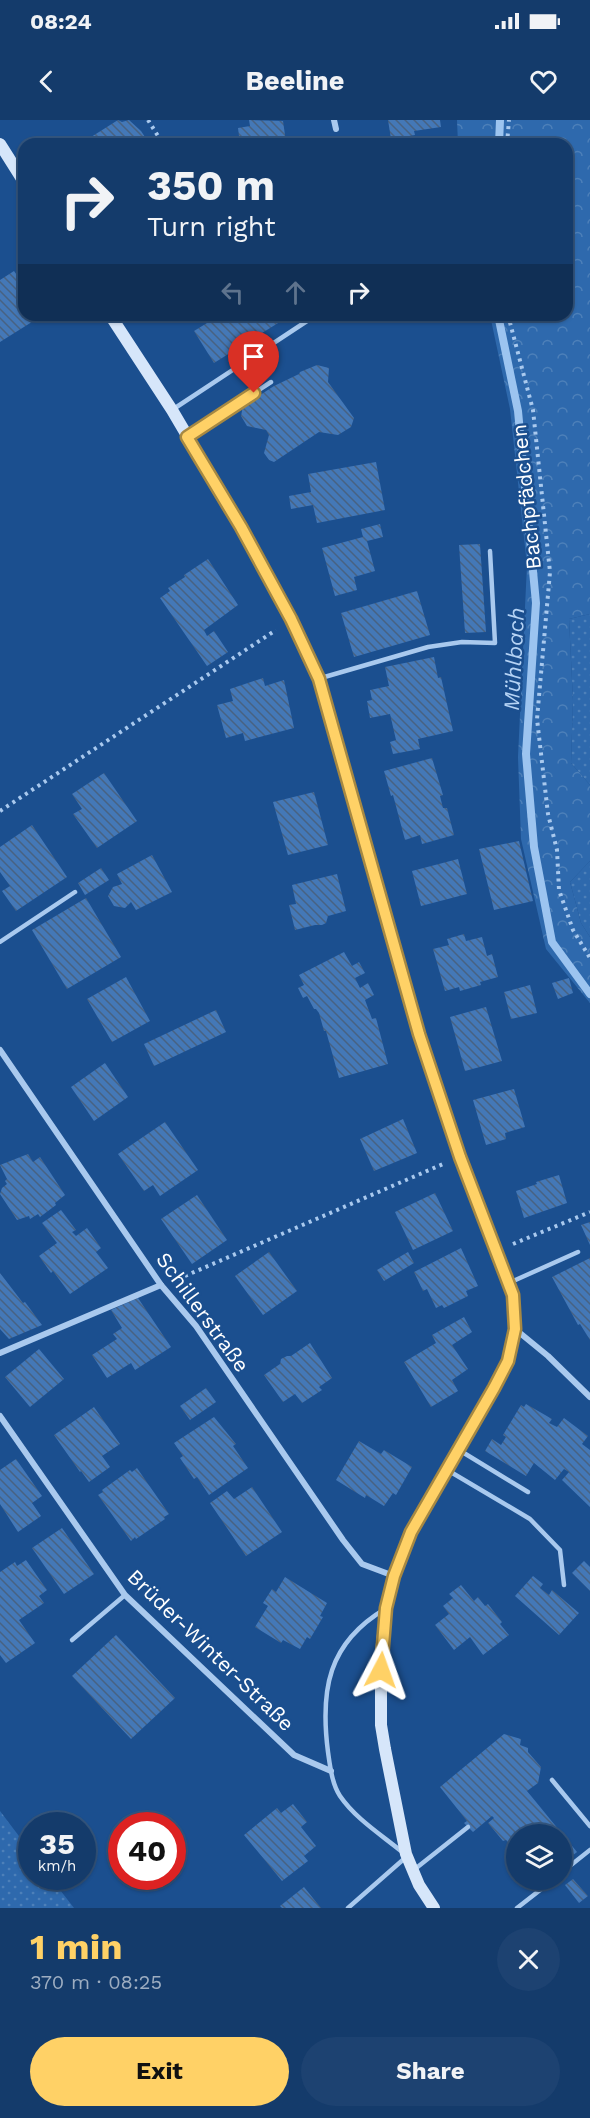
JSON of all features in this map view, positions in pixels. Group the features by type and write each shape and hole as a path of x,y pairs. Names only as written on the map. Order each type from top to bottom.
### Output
{"street":[{"path":"334,120 336,129"},
{"path":"0,144 18,172"},
{"path":"114,321 172,410 241,527 291,619 319,679 419,1034 460,1157 513,1295 515,1329 508,1361 411,1532 394,1576 386,1608 381,1652 381,1725 406,1855 434,1908"},
{"name":"Schillerstraße","path":"0,1050 161,1285 196,1326 343,1540 362,1564 394,1576"},
{"path":"0,1353 161,1285"},
{"path":"515,1329 548,1356 590,1397"},
{"name":"Brüder-Winter-Straße","path":"0,1416 125,1595 294,1755 331,1771"}],"lane":[{"path":"172,410 307,321"},
{"path":"187,437 271,382"},
{"path":"319,679 428,647 462,642 495,643 490,551"},
{"path":"0,942 75,892"},
{"path":"508,1283 578,1252"},
{"path":"459,1450 528,1492"},
{"path":"447,1469 530,1519 560,1550 564,1585"},
{"path":"72,1640 125,1595"},
{"path":"348,1908 406,1855 353,1812 338,1794 331,1771 325,1713 326,1686 334,1663 343,1647 365,1620 386,1608"},
{"path":"552,1780 590,1826"},
{"path":"412,1870 468,1827"},
{"path":"572,1864 590,1850"},
{"path":"517,1908 540,1890"}],"path":[{"path":"148,120 159,138"},
{"path":"508,138 509,120"},
{"name":"Bachpfädchen","path":"510,321 532,410 550,572 537,719 548,814 557,850 559,890 573,930 590,958"},
{"path":"0,810 291,619"},
{"path":"161,1285 185,1277 460,1157"},
{"path":"497,1251 590,1212"}],"green space":[{"path":"457,120 590,120 590,614 569,619 573,701 571,763 590,785 590,861 570,882 581,923 590,937 590,1003 546,949 521,839 518,757 527,565 510,409 491,321 573,321 573,138 458,138"},
{"path":"590,614 590,785 571,763 573,701 569,619"},
{"path":"590,861 590,937 581,923 570,882"},
{"path":"0,1811 18,1835 18,1890 60,1890 74,1908 0,1908"}],"building":[{"path":"118,120 122,122 129,120 146,138 90,138"},
{"path":"249,120 283,121 285,138 239,138 238,128 250,126"},
{"path":"388,120 440,120 441,127 414,131 415,135 391,138"},
{"path":"14,271 18,277 18,321 33,321 0,342 0,280"},
{"path":"210,321 281,321 214,363 194,331"},
{"path":"317,365 329,368 328,382 354,418 351,427 338,435 319,432 274,462 269,460 264,453 269,435 266,430 247,426 241,416 243,406 274,386"},
{"path":"376,462 385,510 317,523 313,505 291,509 289,496 311,492 308,474"},
{"path":"380,524 383,537 367,541 375,571 354,577 357,590 335,596 322,548 363,537 361,529"},
{"path":"480,544 486,632 465,633 459,545"},
{"path":"208,559 238,605 204,630 207,636 214,631 228,652 207,666 160,598 170,591 168,588 185,577 184,575"},
{"path":"417,591 430,635 354,657 341,613"},
{"path":"434,657 438,678 441,677 453,731 418,739 420,749 393,754 390,742 396,740 390,714 370,718 367,701 372,700 370,690 389,686 385,667"},
{"path":"263,678 265,686 284,680 294,728 245,741 243,733 226,738 217,705 233,701 230,689"},
{"path":"432,758 443,795 440,796 443,808 447,808 454,835 422,844 420,835 405,840 384,771"},
{"path":"104,773 137,821 97,848 73,814 82,809 72,794"},
{"path":"314,792 328,845 288,855 273,802"},
{"path":"32,825 67,877 16,911 2,891 10,886 0,872 0,847"},
{"path":"519,841 533,901 494,910 479,849"},
{"path":"152,855 172,892 136,910 131,902 125,908 114,906 108,896 113,887 122,884 117,874"},
{"path":"458,859 467,894 421,906 412,871"},
{"path":"101,868 109,880 85,895 78,883"},
{"path":"337,874 346,911 328,916 326,923 322,925 295,930 289,905 296,904 292,885"},
{"path":"86,898 121,957 67,989 32,930"},
{"path":"464,934 466,941 482,937 487,956 492,954 498,977 460,991 459,987 445,991 433,949 449,945 447,939"},
{"path":"344,952 352,966 359,962 365,973 355,978 360,988 368,983 374,995 365,1000 372,1019 376,1018 388,1064 339,1078 319,1013 307,996 303,998 298,988 304,985 299,975"},
{"path":"126,977 150,1021 112,1042 87,999"},
{"path":"569,978 573,993 558,999 552,983"},
{"path":"530,985 537,1013 511,1019 504,992"},
{"path":"486,1007 502,1061 465,1071 450,1017"},
{"path":"216,1010 226,1032 154,1066 144,1044"},
{"path":"105,1063 128,1097 94,1121 71,1087"},
{"path":"514,1089 525,1127 505,1133 506,1139 486,1145 473,1100"},
{"path":"403,1119 417,1153 374,1171 360,1139"},
{"path":"165,1122 198,1170 160,1196 153,1185 144,1191 118,1154"},
{"path":"28,1154 33,1162 40,1157 65,1195 40,1217 38,1214 30,1219 29,1216 17,1220 0,1194 2,1188 7,1184 5,1181 7,1179 0,1165"},
{"path":"559,1175 567,1203 524,1218 516,1191"},
{"path":"435,1193 453,1231 413,1250 395,1212"},
{"path":"197,1195 227,1240 192,1264 161,1219"},
{"path":"61,1210 76,1230 72,1232 76,1236 87,1228 101,1248 96,1252 108,1268 70,1294 39,1256 57,1243 42,1223"},
{"path":"590,1222 590,1245 581,1225"},
{"path":"461,1248 478,1286 466,1291 468,1296 444,1308 442,1305 436,1308 427,1289 423,1291 414,1272"},
{"path":"269,1252 297,1291 263,1315 235,1276"},
{"path":"408,1252 414,1263 384,1281 377,1270"},
{"path":"590,1258 590,1340 580,1324 578,1325 552,1277"},
{"path":"0,1273 42,1325 9,1339 0,1329"},
{"path":"138,1298 171,1347 135,1370 131,1363 107,1378 92,1355 117,1339 113,1334 122,1328 111,1310"},
{"path":"464,1317 472,1332 452,1345 468,1369 452,1380 458,1391 431,1407 404,1362 436,1343 432,1335"},
{"path":"310,1343 332,1378 319,1387 322,1390 302,1403 295,1394 283,1402 264,1375 280,1364 281,1359 291,1356"},
{"path":"39,1349 64,1379 30,1407 5,1377"},
{"path":"206,1388 216,1402 190,1420 180,1406"},
{"path":"526,1404 552,1419 549,1423 557,1427 564,1418 588,1436 582,1444 590,1450 590,1507 562,1480 569,1472 564,1469 555,1480 534,1463 526,1476 485,1451 492,1439 501,1445 506,1437 503,1435 521,1405 524,1407"},
{"path":"94,1407 120,1444 102,1456 110,1467 89,1482 54,1435"},
{"path":"214,1417 236,1444 233,1446 248,1468 209,1495 197,1477 194,1479 180,1458 183,1456 174,1443"},
{"path":"359,1441 381,1454 384,1450 412,1467 396,1495 393,1493 384,1506 366,1495 365,1498 336,1480"},
{"path":"16,1459 42,1496 32,1503 41,1516 18,1532 0,1504 0,1470"},
{"path":"137,1468 169,1514 131,1541 98,1495 130,1470 132,1472"},
{"path":"252,1487 282,1532 246,1556 210,1503 227,1491 234,1499"},
{"path":"62,1528 94,1574 64,1594 32,1548"},
{"path":"26,1560 47,1590 39,1596 44,1603 19,1620 35,1643 6,1663 0,1655 0,1572 15,1562 17,1566"},
{"path":"584,1561 590,1567 590,1591 572,1573"},
{"path":"533,1576 543,1584 540,1588 549,1595 552,1590 579,1613 559,1635 515,1596"},
{"path":"285,1577 327,1603 320,1616 323,1617 310,1639 307,1637 300,1649 283,1640 281,1643 255,1627 268,1606 263,1603 272,1589 276,1592"},
{"path":"461,1585 474,1601 478,1597 485,1606 488,1604 509,1635 483,1655 470,1637 454,1650 435,1625 449,1614 443,1606 453,1598 449,1594"},
{"path":"116,1635 175,1698 131,1739 72,1676"},
{"path":"504,1734 521,1739 520,1745 528,1748 528,1752 541,1767 538,1783 527,1791 554,1824 506,1824 506,1840 503,1841 488,1823 494,1818 492,1816 473,1832 464,1823 467,1821 440,1787"},
{"path":"293,1804 307,1822 301,1827 316,1846 304,1856 308,1861 282,1881 244,1835 277,1808 281,1813"},
{"path":"572,1846 577,1852 572,1856"},
{"path":"572,1880 588,1896 579,1903 569,1890 572,1890"},
{"path":"304,1887 321,1908 282,1908 280,1906"}],"waterway":[{"name":"Mühlbach","path":"499,138 500,120"},
{"name":"Mühlbach","path":"499,321 518,411 536,603 526,754 534,847 552,942 590,994"}],"route":[{"path":"254,393 187,437 241,527 291,619 319,679 419,1034 460,1157 513,1295 515,1329 508,1361 411,1532 394,1576 386,1608 381,1670"}]}
